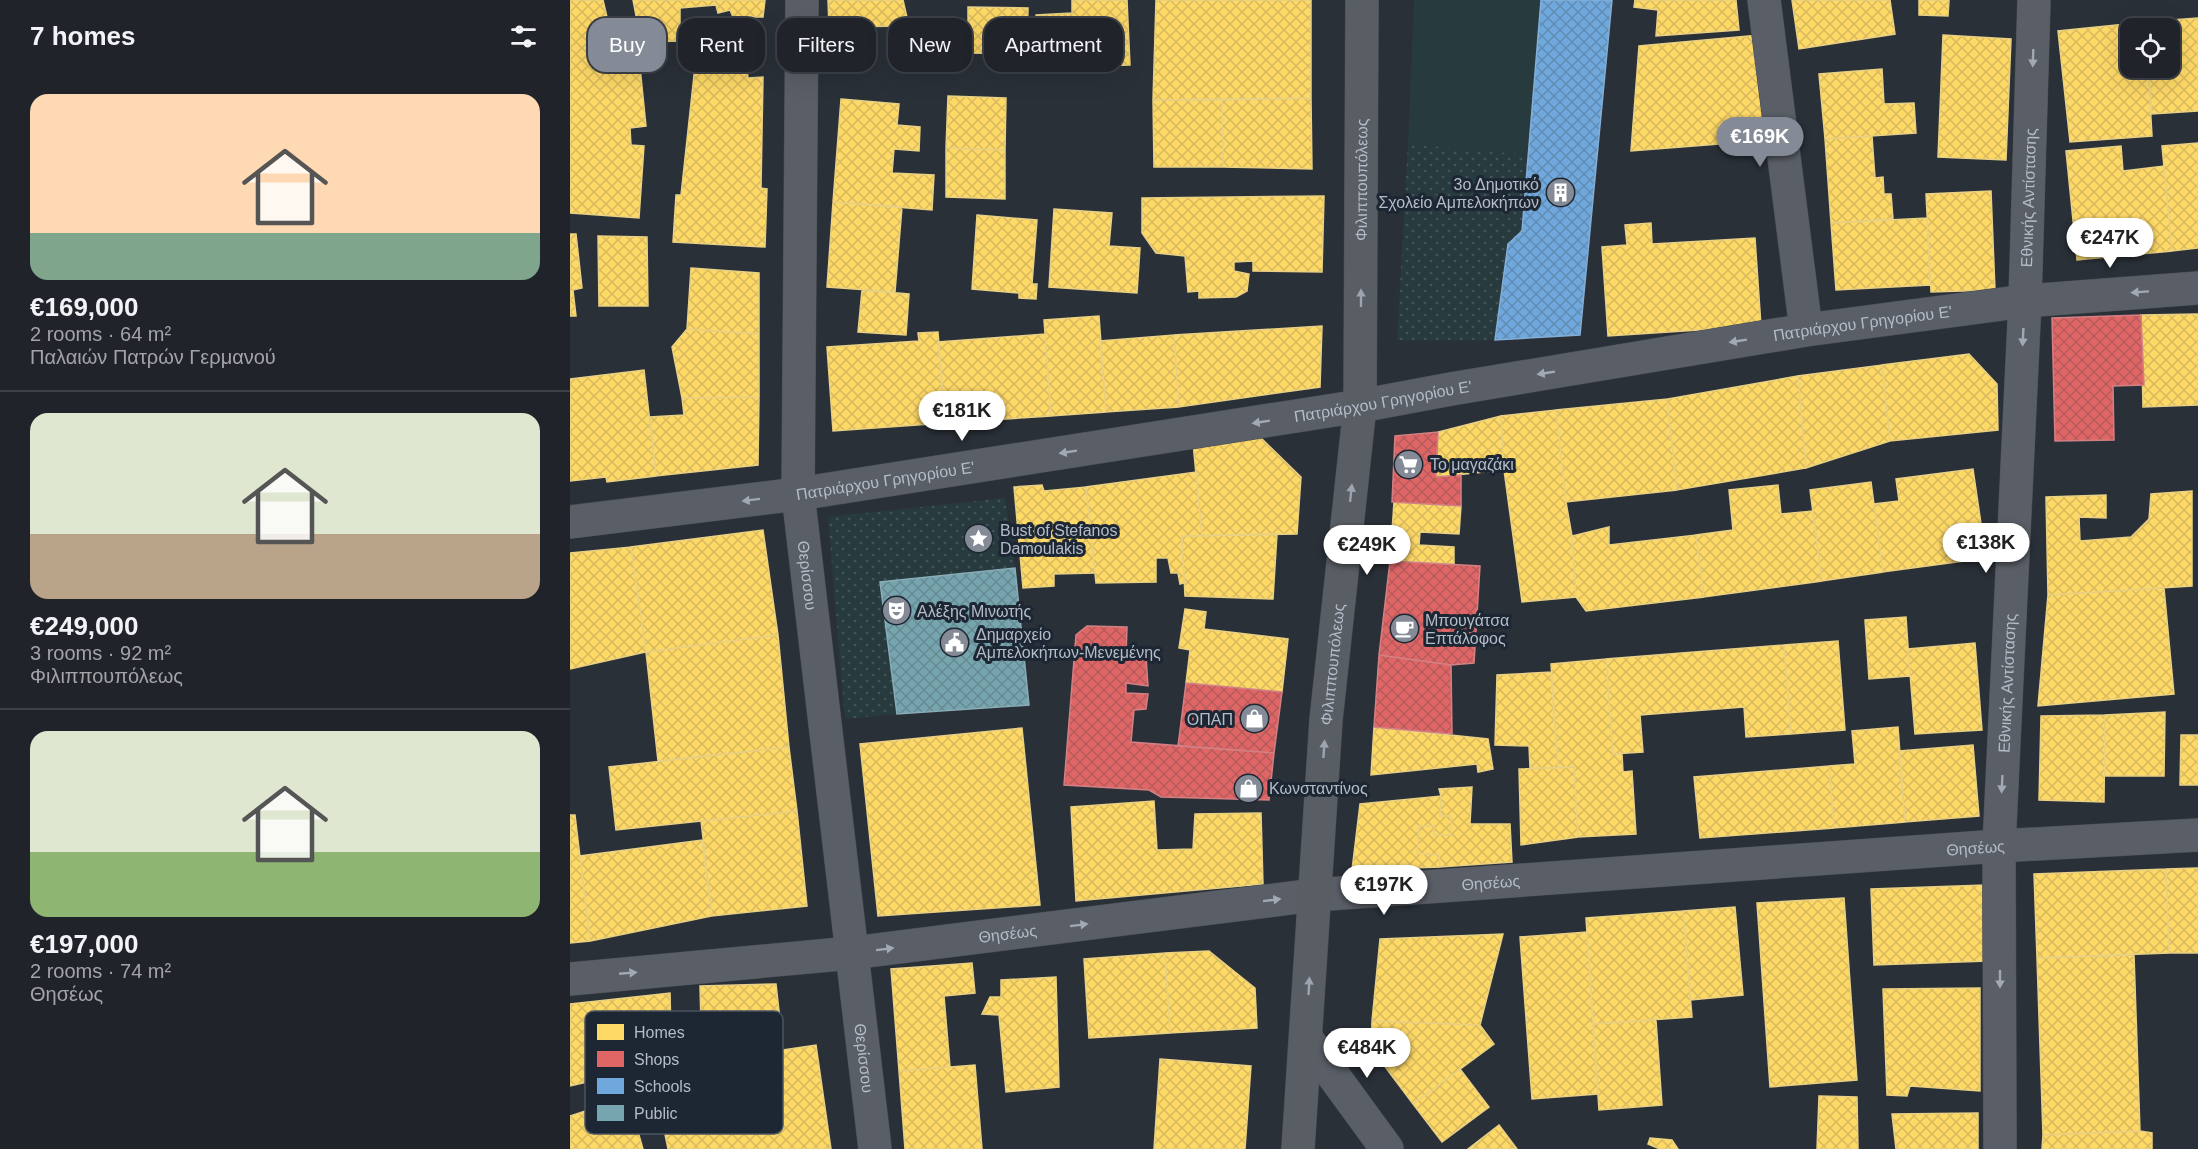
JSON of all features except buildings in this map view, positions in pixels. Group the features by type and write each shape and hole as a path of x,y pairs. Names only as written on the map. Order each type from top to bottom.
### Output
{"main road":[{"name":"Φιλιππουπόλεως","path":"1298,1149 1326,720 1360,406 1362,0"}],"street":[{"name":"Θερίσσου","path":"802,0 798,494 875,1149"},
{"path":"1764,0 1806,330"},
{"name":"Εθνικής Αντίστασης","path":"2000,1149 2000,846 2025,301 2034,0"},
{"name":"Πατριάρχου Γρηγορίου Ε'","path":"570,522 798,494 1360,406 1806,330 2025,301 2198,288"},
{"name":"Θησέως","path":"570,979 852,953 1314,895 2000,846 2198,835"},
{"path":"1306,1038 1387,1149"}],"green space":[{"path":"1414,0 1541,0 1530,155 1408,144"},
{"path":"1408,144 1530,155 1522,231 1508,244 1495,340 1397,340"},
{"path":"1005,498 1015,568 880,582 897,714 845,719 828,517"}],"place":[{"name":"3ο Δημοτικό Σχολείο Αμπελοκήπων","path":"1560,193"},
{"name":"Το μαγαζάκι","path":"1409,464"},
{"name":"Bust of Stefanos Damoulakis","path":"979,539"},
{"name":"Αλέξης Μινωτής","path":"896,611"},
{"name":"Μπουγάτσα Επτάλοφος","path":"1404,629"},
{"name":"Δημαρχείο Αμπελοκήπων-Μενεμένης","path":"955,643"},
{"name":"ΟΠΑΠ","path":"1254,719"},
{"name":"Κωνσταντίνος","path":"1248,788"}]}
